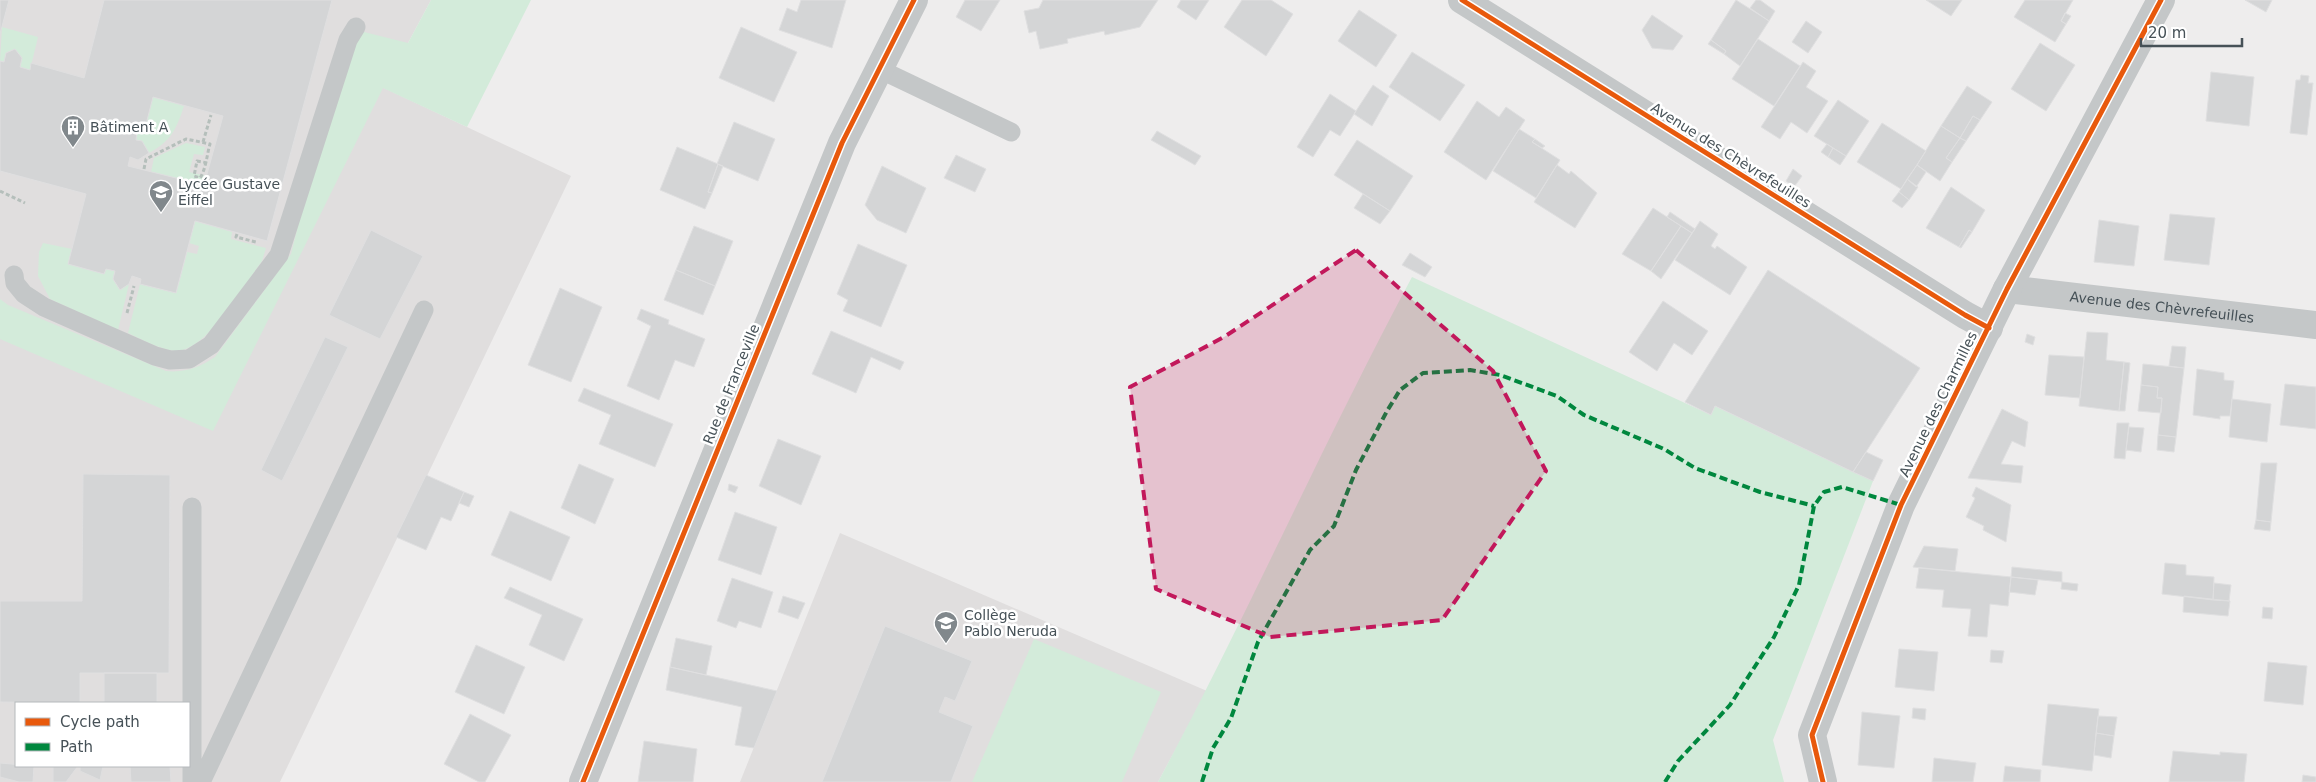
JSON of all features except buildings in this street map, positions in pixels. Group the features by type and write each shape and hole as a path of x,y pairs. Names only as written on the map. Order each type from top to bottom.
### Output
{"street":[{"name":"Rue de Franceville","path":"583,782 842,143 914,0"},
{"name":"Avenue des Chèvrefeuilles","path":"1462,0 1965,315 1989,328"},
{"name":"Avenue des Charmilles","path":"1823,782 1812,735 1901,505 2007,290 2161,0"},
{"name":"Avenue des Chèvrefeuilles","path":"2007,290 2316,325"}],"lane":[{"path":"14,275 15,283 24,294 44,307 155,356 170,360 189,359 211,344 279,255 348,40 356,27"},
{"path":"879,69 1011,132"},
{"path":"200,782 424,310"},
{"path":"192,507 192,782"}],"path":[{"path":"203,142 211,115"},
{"path":"144,169 146,159 186,139 210,144 204,168 200,178 194,176 197,161 208,163"},
{"path":"0,190 26,203"}],"highlighted area":[{"path":"1356,250 1493,371 1546,471 1442,620 1270,637 1156,589 1130,387 1224,337"}],"shaded area":[{"path":"0,0 431,0 384,88 571,176 280,782 0,782"},
{"name":"Collège Pablo Neruda","path":"840,533 1207,691 1158,782 740,782"}],"green space":[{"path":"431,0 531,0 467,127 383,88 213,431 0,339 0,299 8,305 166,371 180,371 192,368 204,364 215,357 291,254 312,169 360,31 408,43"},
{"path":"2,27 38,37 30,70 20,67 22,58 15,49 6,53 4,62 0,61"},
{"path":"153,97 184,106 172,134 163,144 149,153 142,141 136,140 137,131 144,132"},
{"path":"186,143 205,147 203,155 194,154 189,172 206,176 204,185 151,172 154,158"},
{"path":"195,221 232,232 231,239 266,248 262,261 212,329 187,349 169,350 128,333 140,284 176,293 187,252 197,254 199,246 189,243"},
{"path":"43,243 72,249 68,264 104,274 106,269 115,271 113,279 120,290 129,284 118,330 50,299 38,276 39,252"},
{"path":"1412,277 1711,415 1715,406 1873,481 1773,740 1784,782 1158,782"},
{"path":"1034,639 1161,692 1122,782 972,782"}],"marked path":[{"path":"1202,782 1213,748 1231,718 1258,642 1310,550 1334,526 1356,470 1387,411 1400,390 1423,373 1470,370 1500,375 1557,396 1584,415 1664,449 1695,468 1760,492 1814,506"},
{"path":"1665,782 1678,761 1730,705 1774,637 1799,585 1814,506 1824,492 1842,487 1901,505"}],"cycle path":[{"path":"583,782 842,143 914,0"},
{"path":"1462,0 1965,315 1989,328"},
{"path":"1823,782 1812,735 1901,505 2007,289 2161,0"}],"place":[{"name":"Bâtiment A","path":"73,148"},
{"name":"Lycée Gustave Eiffel","path":"161,213"},
{"name":"Collège Pablo Neruda","path":"946,644"}]}
